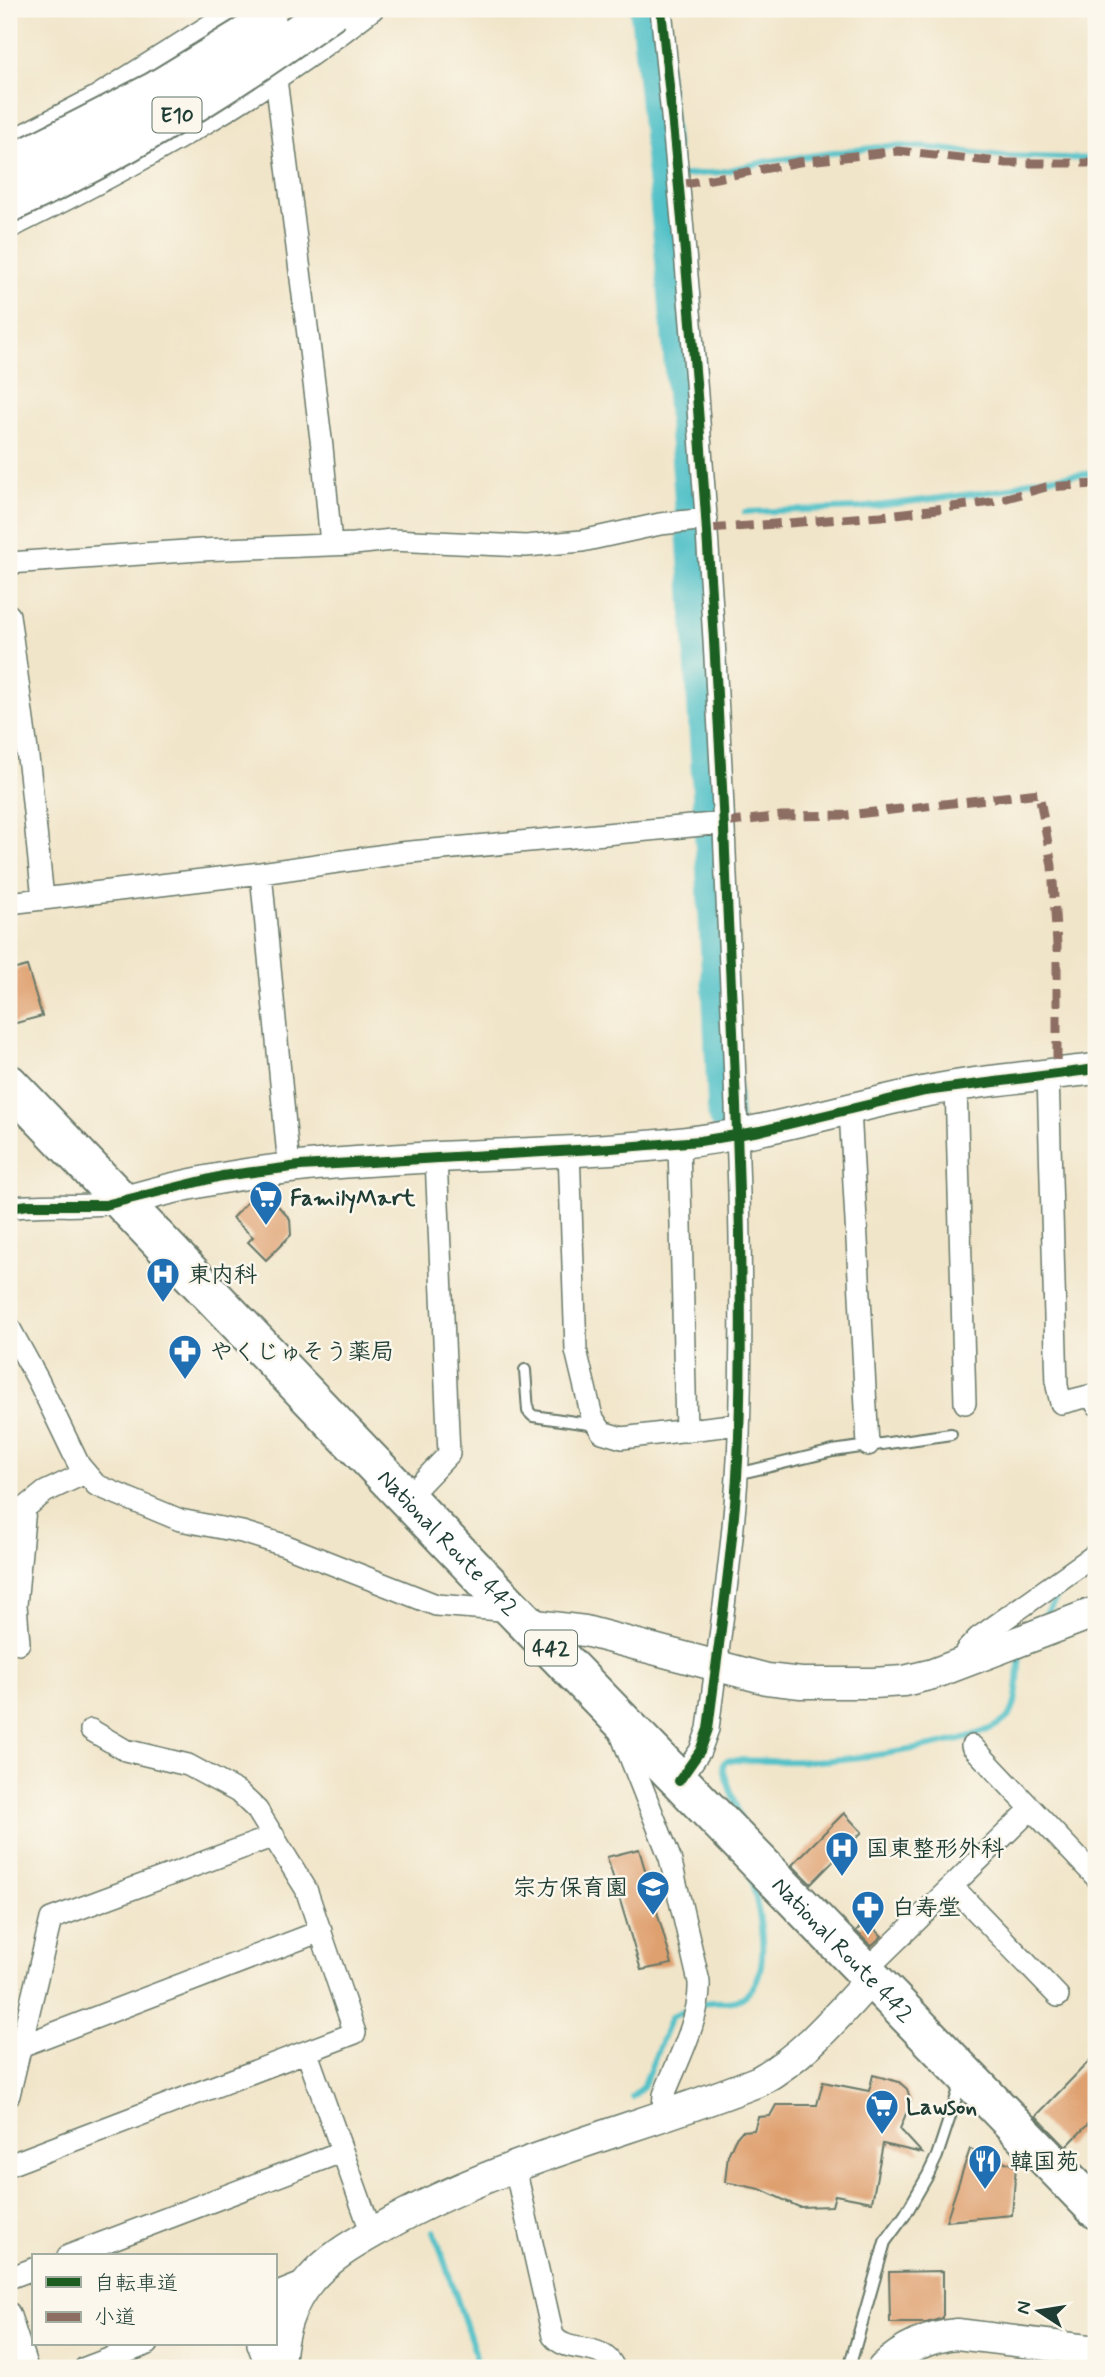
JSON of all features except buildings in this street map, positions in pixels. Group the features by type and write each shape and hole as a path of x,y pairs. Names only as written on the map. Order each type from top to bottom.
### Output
{"highway":[{"name":"E10","path":"9,166 156,91 288,9"},
{"name":"E10","path":"9,203 98,159 170,119 333,9"},
{"name":"National Route 442","path":"9,1084 406,1499 1096,2209"}],"street":[{"path":"9,142 96,97 236,9"},
{"path":"273,9 276,79 322,447 331,544"},
{"path":"9,228 116,174 276,79 373,9"},
{"path":"661,9 683,208 707,519 724,823 737,1136 737,1474 716,1667 705,1740 679,1781"},
{"path":"9,563 392,540 526,546 582,541 660,524 707,519"},
{"path":"9,615 43,899"},
{"path":"9,903 261,873 400,853 724,823"},
{"path":"261,873 289,1167"},
{"path":"9,1208 28,1205 105,1205 222,1177 289,1167 678,1143 737,1136 956,1086 1096,1069"},
{"path":"1048,1075 1057,1386 1061,1403 1093,1395 1096,1404"},
{"path":"956,1086 965,1403"},
{"path":"850,1110 868,1445"},
{"path":"678,1143 686,1431"},
{"path":"569,1150 576,1350 592,1417 602,1432 622,1438 739,1424"},
{"path":"406,1499 449,1454 436,1158"},
{"path":"9,1326 85,1473 96,1485 168,1516 242,1532 284,1545 427,1602 521,1617 585,1631 749,1676 786,1682 873,1684 919,1678 1096,1612"},
{"path":"19,1643 16,1605 17,1509 85,1473"},
{"path":"969,1661 966,1651 978,1638 1096,1554"},
{"path":"611,1711 640,1776 670,1858 699,1982 695,2014 664,2095 665,2115"},
{"path":"9,2165 355,2033 306,1889 257,1810 238,1791 188,1765 125,1750 92,1730"},
{"path":"972,1746 1096,1877"},
{"path":"279,2368 282,2341 297,2298 310,2280 340,2253 434,2200 515,2168 743,2087 774,2072 817,2036 868,1976 952,1886 1031,1810"},
{"path":"9,2095 51,1919 274,1836"},
{"path":"952,1886 1058,1996"},
{"path":"21,2046 321,1931"},
{"path":"307,2053 372,2234"},
{"path":"73,2254 341,2152"},
{"path":"515,2168 553,2336 562,2343 604,2354 614,2368"},
{"path":"9,2278 32,2269"},
{"path":"276,2294 310,2280"},
{"path":"9,2313 27,2368"},
{"path":"883,2368 906,2351 923,2343 940,2336 957,2334 1096,2351"},
{"path":"259,2346 267,2368"},
{"path":"85,2368 142,2354"}],"lane":[{"path":"525,1370 528,1411 533,1416 597,1425"},
{"path":"737,1474 868,1445 951,1434"},
{"path":"849,2368 885,2242 911,2206 933,2166 964,2074"}],"waterway":[{"path":"647,9 675,285 696,562 725,1116"},
{"path":"665,177 721,172 769,161 887,146 1003,156 1096,159"},
{"path":"745,512 860,508 1004,490 1034,479 1096,473"},
{"path":"1040,1623 1063,1588"},
{"path":"741,1820 724,1772 723,1764 727,1760 831,1760 917,1749 974,1735 996,1726 1012,1711 1022,1649"},
{"path":"703,2004 740,1999 751,1989 758,1976 762,1959 761,1923 750,1875"},
{"path":"632,2097 643,2087 671,2017 693,2008"},
{"path":"434,2231 475,2352 475,2368"}],"marked path":[{"path":"680,185 799,162 898,151 1007,163 1096,163"},
{"path":"708,529 881,516 992,502 1046,487 1096,484"},
{"path":"724,823 781,816 848,815 1039,793 1052,866 1057,945 1057,1074"}],"cycle path":[{"path":"661,9 693,342 709,564 733,1033 741,1302 737,1473 731,1546 708,1729 700,1751 679,1781"},
{"path":"9,1208 28,1205 105,1205 222,1176 300,1166 700,1141 760,1131 925,1091 1096,1069"}],"place":[{"name":"FamilyMart","path":"266,1227"},
{"name":"東内科","path":"163,1304"},
{"name":"やくじゅそう薬局","path":"185,1381"},
{"name":"国東整形外科","path":"842,1878"},
{"name":"宗方保育園","path":"653,1917"},
{"name":"白寿堂","path":"868,1937"},
{"name":"Lawson","path":"882,2136"},
{"name":"韓国苑","path":"985,2191"}]}
